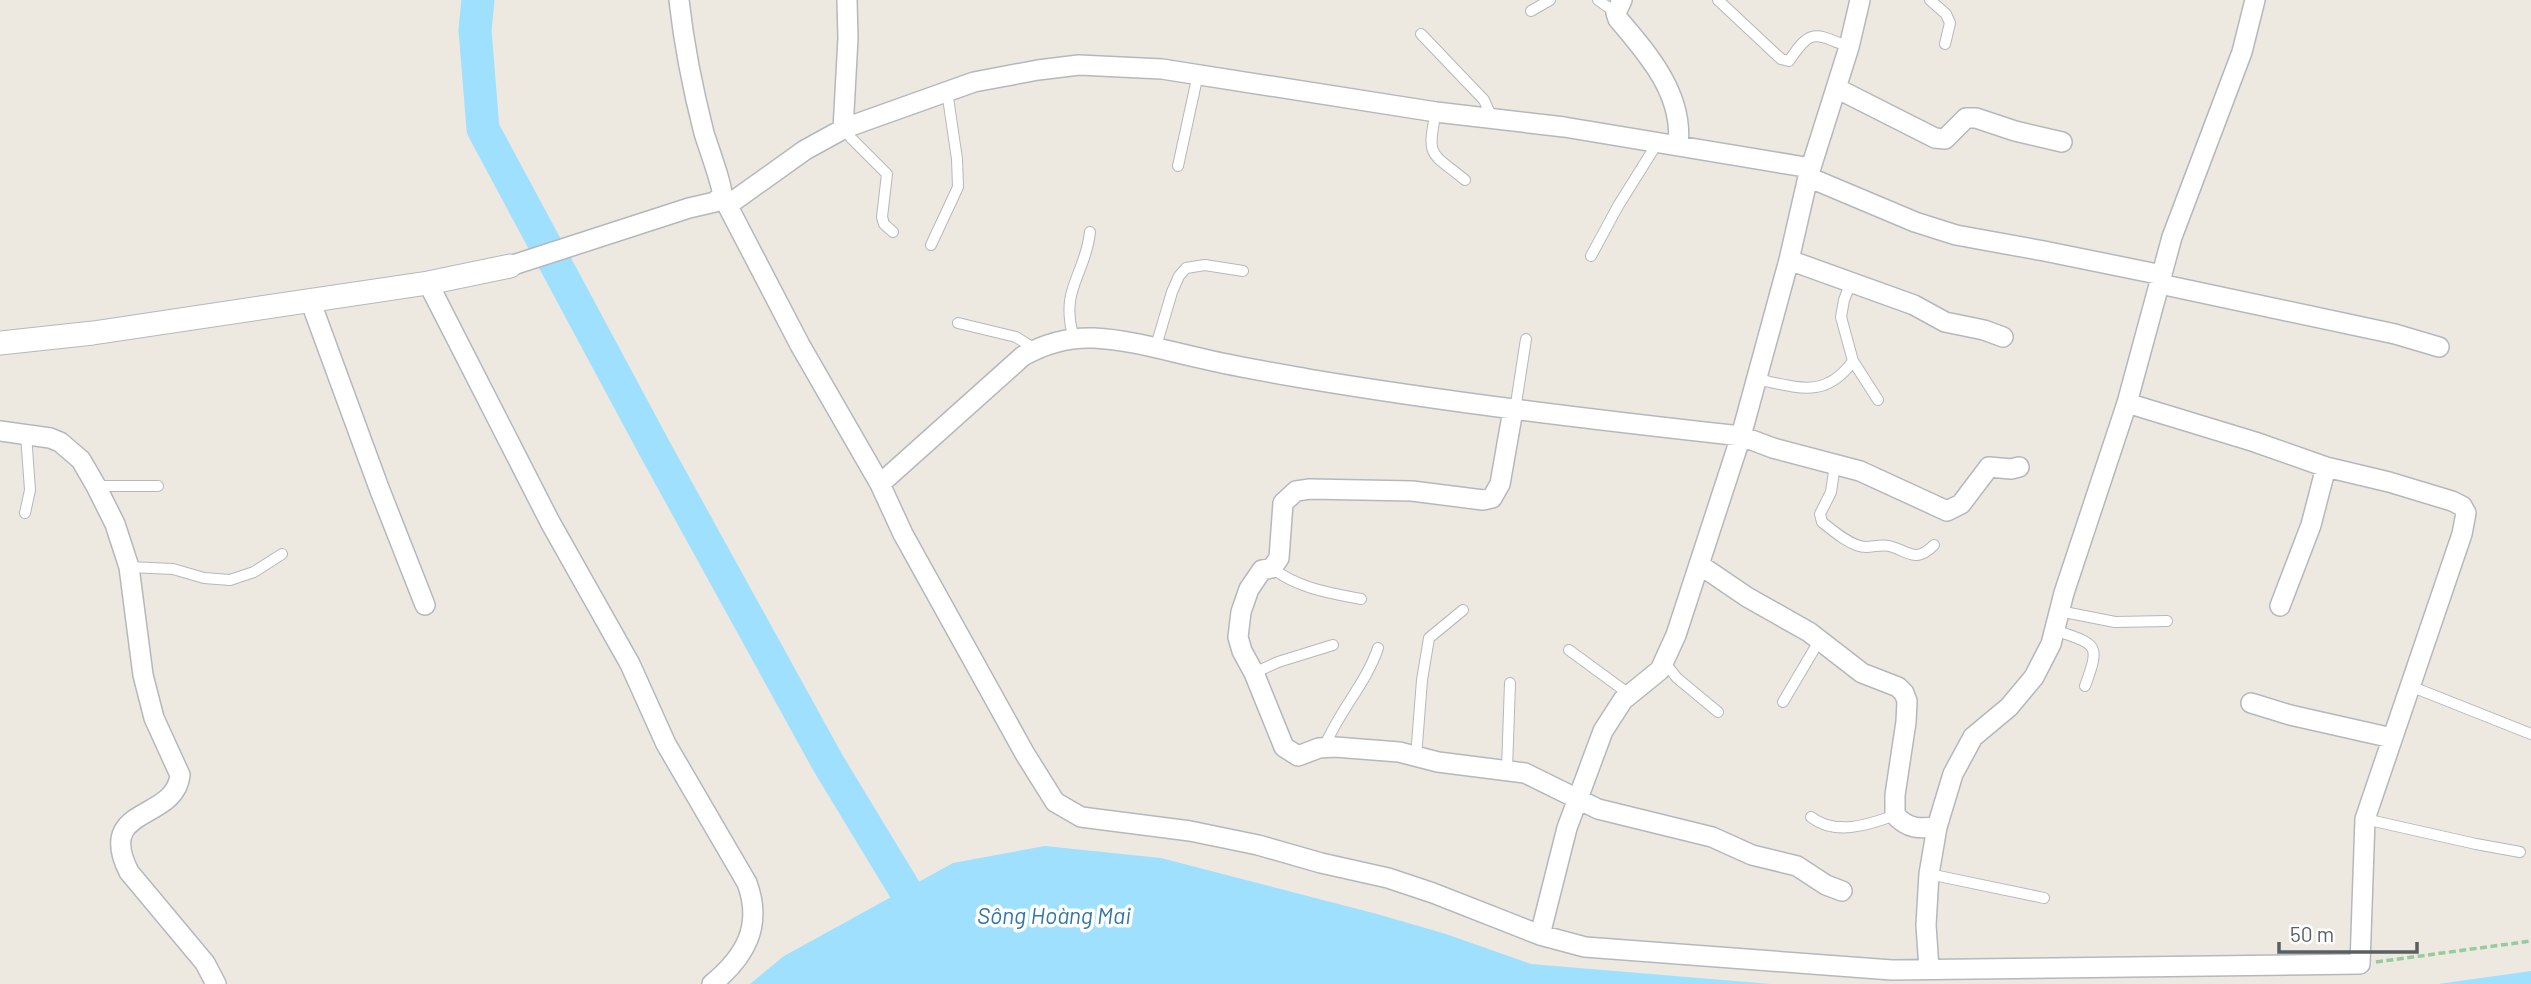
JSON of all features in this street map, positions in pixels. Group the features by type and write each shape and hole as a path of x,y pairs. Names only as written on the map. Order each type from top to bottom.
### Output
{"street":[{"path":"679,0 691,77 725,200 800,345 880,484 903,534 1025,754 1055,802 1081,817 1189,831 1258,845 1388,878 1539,935 1584,947 1879,969 2360,964 2365,819 2462,534 2466,513 2462,506 2452,501 2326,467 2126,402"},
{"path":"844,129 848,38 846,0"},
{"path":"1539,935 1567,828 1603,731 1623,700 1655,676 1665,663 1700,565 1741,436 1810,173 1849,47 1860,0"},
{"path":"1929,969 1926,925 1929,874 1937,827 1953,774 1968,744 1978,731 2010,707 2042,664 2126,402 2172,237 2242,52 2255,0"},
{"path":"1619,7 1618,19 1645,51 1673,101 1679,118 1669,143"},
{"path":"0,343 93,333 428,283 510,266 689,208 725,200 844,129 947,90 1003,76 1079,65 1162,69 1198,74 1436,112 1669,143 1768,162 1810,173 1914,222 1956,236 2044,250 2395,334 2439,347"},
{"path":"1836,88 1935,138 1945,138 1966,118 1976,118 2062,142"},
{"path":"1789,260 1914,305 1945,322 2003,337"},
{"path":"428,283 550,522 630,664 666,744 747,883 754,913 750,933 734,964 712,984"},
{"path":"310,300 425,605"},
{"path":"880,484 1023,355 1057,341 1094,338 1156,346 1203,359 1307,379 1514,410 1741,436 1875,477 1947,512 1961,504 1989,467 2019,467"},
{"path":"1514,410 1500,484 1492,498 1483,500 1412,491 1310,489 1296,491 1283,503 1279,558 1272,568 1262,570 1256,575 1241,612 1238,636 1284,747 1298,756 1335,747 1399,752 1438,762 1525,773 1611,813 1712,837 1752,855 1797,866 1826,886 1842,891"},
{"path":"0,431 50,438 70,450 81,460 115,523 130,567 143,675 154,718 180,775 177,787 167,799 134,819 124,830 120,844 122,857 129,872 205,963 216,984"},
{"path":"2280,606 2311,524 2326,467"},
{"path":"1700,565 1747,597 1808,632 1862,673 1898,687 1907,701 1895,794 1895,815 1907,826 1916,829 1937,827"},
{"path":"2251,703 2290,715 2392,738"}],"lane":[{"path":"1531,11 1550,0"},
{"path":"1598,0 1619,7"},
{"path":"1718,0 1781,60 1789,61 1806,38 1813,35 1849,47"},
{"path":"1930,0 1946,15 1950,23 1944,44"},
{"path":"1421,34 1484,100 1492,118"},
{"path":"1178,166 1198,74"},
{"path":"931,245 958,187 957,159 947,90"},
{"path":"1436,112 1430,149 1434,157 1465,180"},
{"path":"844,129 887,174 882,217 884,224 893,233"},
{"path":"1591,256 1618,206 1669,143"},
{"path":"1074,339 1069,322 1070,294 1084,262 1090,232"},
{"path":"1156,346 1172,292 1186,268 1205,265 1243,271"},
{"path":"1851,282 1841,317 1853,361 1878,400"},
{"path":"958,323 1016,337 1035,348"},
{"path":"1514,410 1526,339"},
{"path":"1755,379 1794,387 1822,387 1832,383 1853,361"},
{"path":"25,513 30,482 26,434"},
{"path":"1835,465 1831,492 1820,514 1822,522 1860,547 1886,545 1905,554 1915,555 1924,554 1934,545"},
{"path":"96,486 158,486"},
{"path":"130,567 173,569 204,578 230,580 254,572 282,554"},
{"path":"1272,568 1282,576 1301,584 1361,599"},
{"path":"1416,757 1422,680 1429,638 1463,610"},
{"path":"2057,621 2166,621"},
{"path":"2057,621 2094,649 2096,654 2085,686"},
{"path":"1783,702 1819,640"},
{"path":"1254,673 1278,662 1333,645"},
{"path":"1324,748 1343,709 1368,671 1378,648"},
{"path":"1569,650 1629,694"},
{"path":"1665,663 1677,678 1718,712"},
{"path":"1507,769 1510,683"},
{"path":"2410,686 2531,734"},
{"path":"1811,817 1832,827 1865,824 1895,815"},
{"path":"2365,819 2520,852"},
{"path":"1929,874 2043,898"}],"path":[{"path":"2360,964 2531,941"}],"water":[{"name":"Sông Hoàng Mai","path":"1045,846 1161,858 1377,914 1446,934 1531,964 1771,984 750,984 784,956 953,863"},
{"path":"2531,971 2531,984 2438,984"}],"waterway":[{"path":"478,0 475,30 483,129 828,763 962,984"}]}
